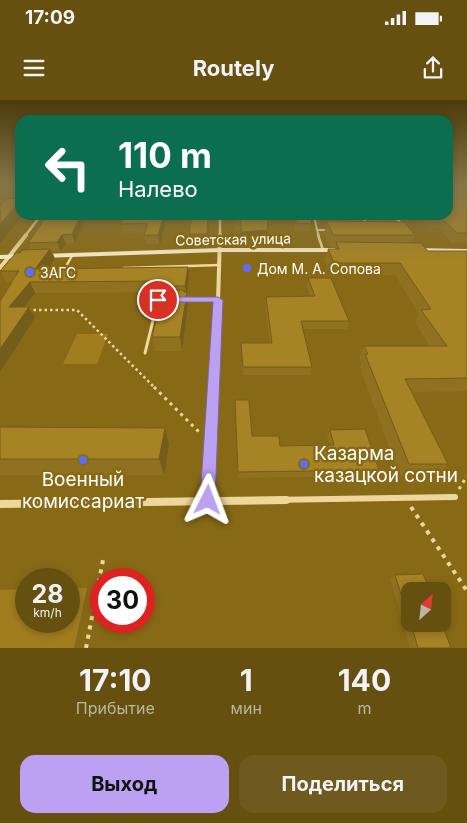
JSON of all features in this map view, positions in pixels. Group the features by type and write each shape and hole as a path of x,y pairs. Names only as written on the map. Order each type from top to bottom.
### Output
{"street":[{"path":"0,268 37,220"},
{"path":"208,500 220,265 220,220"},
{"path":"398,220 407,231"},
{"path":"417,243 422,250"},
{"name":"Советская улица","path":"0,257 220,250 352,250"},
{"path":"411,250 467,251"},
{"path":"0,504 455,497"}],"lane":[{"path":"315,220 323,250"},
{"path":"364,220 368,226"},
{"path":"317,230 335,230"},
{"path":"73,254 64,270 74,269"},
{"path":"123,268 220,265"},
{"path":"146,353 158,300 218,300"}],"path":[{"path":"19,310 77,310 200,433"},
{"path":"455,497 467,476"},
{"path":"405,498 467,591"},
{"path":"86,648 103,560"}],"shaded area":[{"path":"77,334 108,334 97,364 63,364"},
{"path":"80,588 87,588 80,620"},
{"path":"15,589 15,633 77,633 74,648 0,648 0,590"}],"building":[{"path":"0,211 12,211 0,224"},
{"path":"453,211 467,211 467,233 457,233 443,220 453,220"},
{"path":"44,220 79,220 72,234 62,235 57,242 28,243"},
{"path":"123,220 162,220 158,235 144,235 148,223 121,224"},
{"path":"191,220 208,220 207,234 189,234"},
{"path":"267,220 268,230 241,232 241,221 235,221"},
{"path":"296,220 311,220 312,224 296,223"},
{"path":"327,221 404,222 415,235 333,235"},
{"path":"336,242 421,243 428,251 467,251 467,378 405,379 448,464 409,464 365,354 368,354 364,346 447,346 421,310 431,309 400,263 334,263 328,249 339,249"},
{"path":"50,249 35,269 188,267 185,286 165,286 166,281 30,282 9,307 29,307 0,349 0,301 19,271 0,271 16,253 20,253 22,250"},
{"path":"308,278 331,278 349,321 301,321 312,367 243,367 241,343 272,343 266,297 315,296"},
{"path":"163,290 184,290 184,292 187,292 180,337 152,337"},
{"name":"Казарма казацкой сотни","path":"235,400 249,400 252,436 279,436 280,446 334,445 330,430 365,429 379,470 238,472"},
{"path":"0,427 165,428 159,459 0,459"},
{"path":"423,574 426,582 401,582 401,594 395,575"},
{"path":"413,632 445,632 451,648 418,648"}],"place":[{"name":"Дом М. А. Сопова","path":"247,268"},
{"name":"ЗАГС","path":"30,272"},
{"name":"Военный комиссариат","path":"83,460"},
{"name":"Казарма казацкой сотни","path":"304,464"}],"route":[{"path":"158,300 218,300 208,500"}]}
